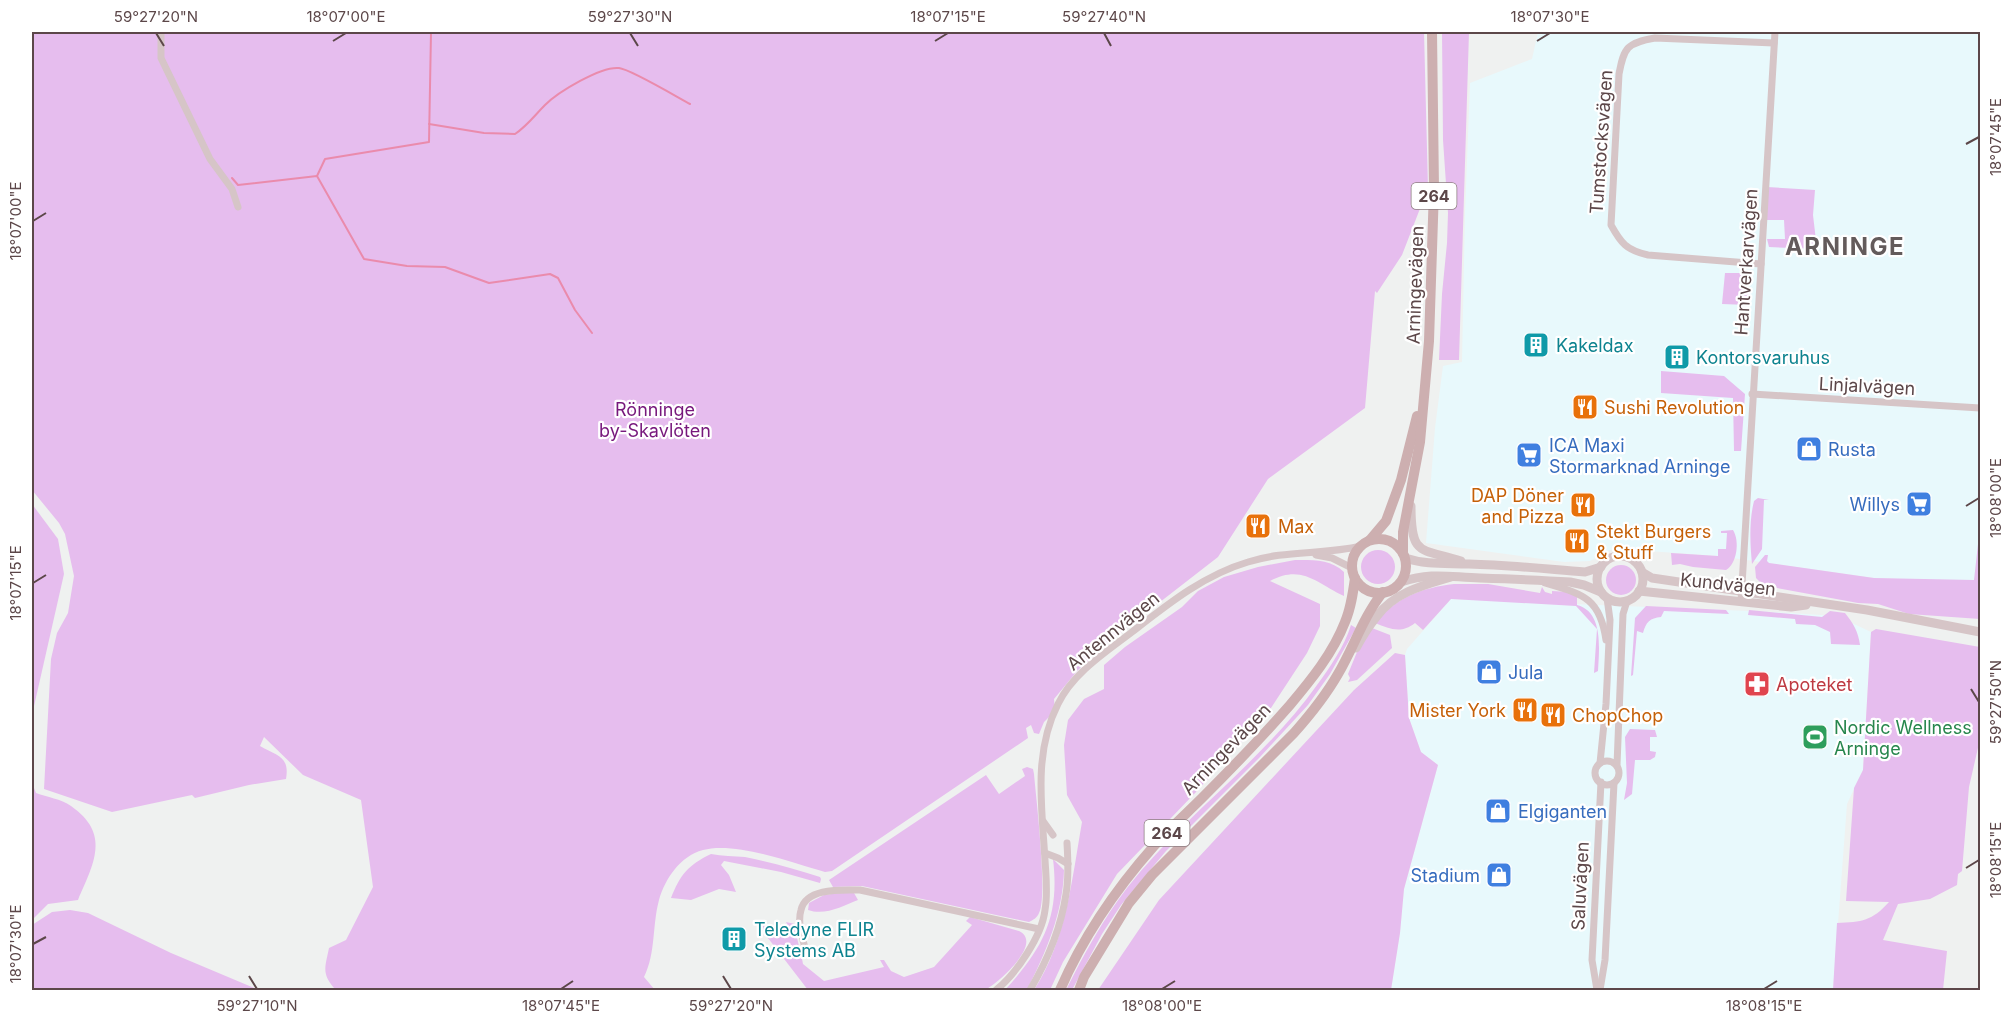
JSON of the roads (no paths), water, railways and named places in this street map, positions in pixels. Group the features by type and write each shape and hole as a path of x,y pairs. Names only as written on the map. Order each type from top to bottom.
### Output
{"main road":[{"name":"Arningevägen","path":"1404,555 1403,532 1420,442 1428,361 1434,254 1432,32"},
{"name":"Arningevägen","path":"1365,543 1386,521 1401,480 1412,441 1428,361"},
{"path":"1365,543 1379,538 1389,540 1397,545 1404,555"},
{"name":"264","path":"1353,573 1354,556 1365,543"},
{"name":"264","path":"1383,592 1393,589 1405,575 1404,555"},
{"name":"Arningevägen","path":"1060,990 1084,942 1112,897 1155,845 1256,743 1326,660 1345,623 1352,600 1353,573"},
{"path":"1353,573 1366,590 1383,592"},
{"name":"Arningevägen","path":"1078,990 1129,903 1152,875 1294,733 1338,675 1368,614 1383,592"}],"street":[{"path":"160,32 161,58 210,159 232,189 238,207"},
{"name":"Hantverkarvägen","path":"1741,602 1775,32"},
{"name":"Tumstocksvägen","path":"1761,264 1648,255 1633,252 1621,242 1611,225 1619,74 1623,53 1636,41 1655,39 1774,43"},
{"name":"Linjalvägen","path":"1752,394 1980,408"},
{"path":"1411,487 1411,527 1415,541 1424,552 1469,564"},
{"name":"Antennvägen","path":"1307,554 1341,551 1365,543"},
{"name":"Antennvägen","path":"996,990 1022,964 1045,913 1047,890 1040,772 1045,737 1058,703 1074,681 1095,660 1165,606 1210,577 1250,561 1295,553 1307,554 1332,558 1353,573"},
{"path":"1401,582 1420,576 1441,574 1570,582 1584,585 1614,601 1627,601 1639,591 1642,583 1642,572 1638,565 1625,557 1613,557 1601,567 1585,572 1419,563 1404,555"},
{"path":"1601,567 1597,579 1604,595"},
{"name":"Kundvägen","path":"1642,572 1652,578 1867,610 1980,632"},
{"path":"1338,675 1377,615 1390,603 1418,587 1456,576"},
{"path":"1534,580 1582,595 1590,600 1605,630 1608,655"},
{"name":"Kundvägen","path":"1639,591 1791,607 1814,603"},
{"name":"Saluvägen","path":"1598,990 1592,960 1601,783 1595,772 1600,763 1606,704 1610,620 1604,595"},
{"name":"Saluvägen","path":"1598,990 1605,960 1614,783 1620,772 1617,765 1623,614 1627,601"},
{"path":"1600,763 1611,761 1617,765"},
{"path":"1601,783 1607,785 1614,783"},
{"path":"1043,821 1053,835"},
{"path":"1030,990 1053,943 1066,894 1067,843"},
{"path":"1045,853 1068,864"},
{"path":"806,952 800,921 801,908 808,899 820,892 836,890 860,890 1039,929"}],"waterway":[{"path":"317,176 325,159 429,142 431,32"},
{"path":"429,124 484,133 515,134 560,93 591,75 611,68 633,73 690,104"},
{"path":"232,178 238,185 317,176 364,259 407,266 445,267 489,283 550,274 558,278 575,310 592,333"}],"place":[{"name":"Kakeldax","path":"1536,345"},
{"name":"Kontorsvaruhus","path":"1677,357"},
{"name":"Sushi Revolution","path":"1585,407"},
{"name":"Rusta","path":"1809,449"},
{"name":"ICA Maxi Stormarknad Arninge","path":"1529,455"},
{"name":"Willys","path":"1919,504"},
{"name":"DAP Döner and Pizza","path":"1583,505"},
{"name":"Max","path":"1258,526"},
{"name":"Stekt Burgers & Stuff","path":"1577,541"},
{"name":"Jula","path":"1489,672"},
{"name":"Apoteket","path":"1757,684"},
{"name":"Mister York","path":"1525,710"},
{"name":"ChopChop","path":"1553,715"},
{"name":"Nordic Wellness Arninge","path":"1815,737"},
{"name":"Elgiganten","path":"1498,811"},
{"name":"Stadium","path":"1499,875"},
{"name":"Teledyne FLIR Systems AB","path":"734,939"}],"district":[{"name":"ARNINGE","path":"1845,246"}],"park label":[{"name":"Rönninge by-Skavlöten","path":"655,419"}]}
